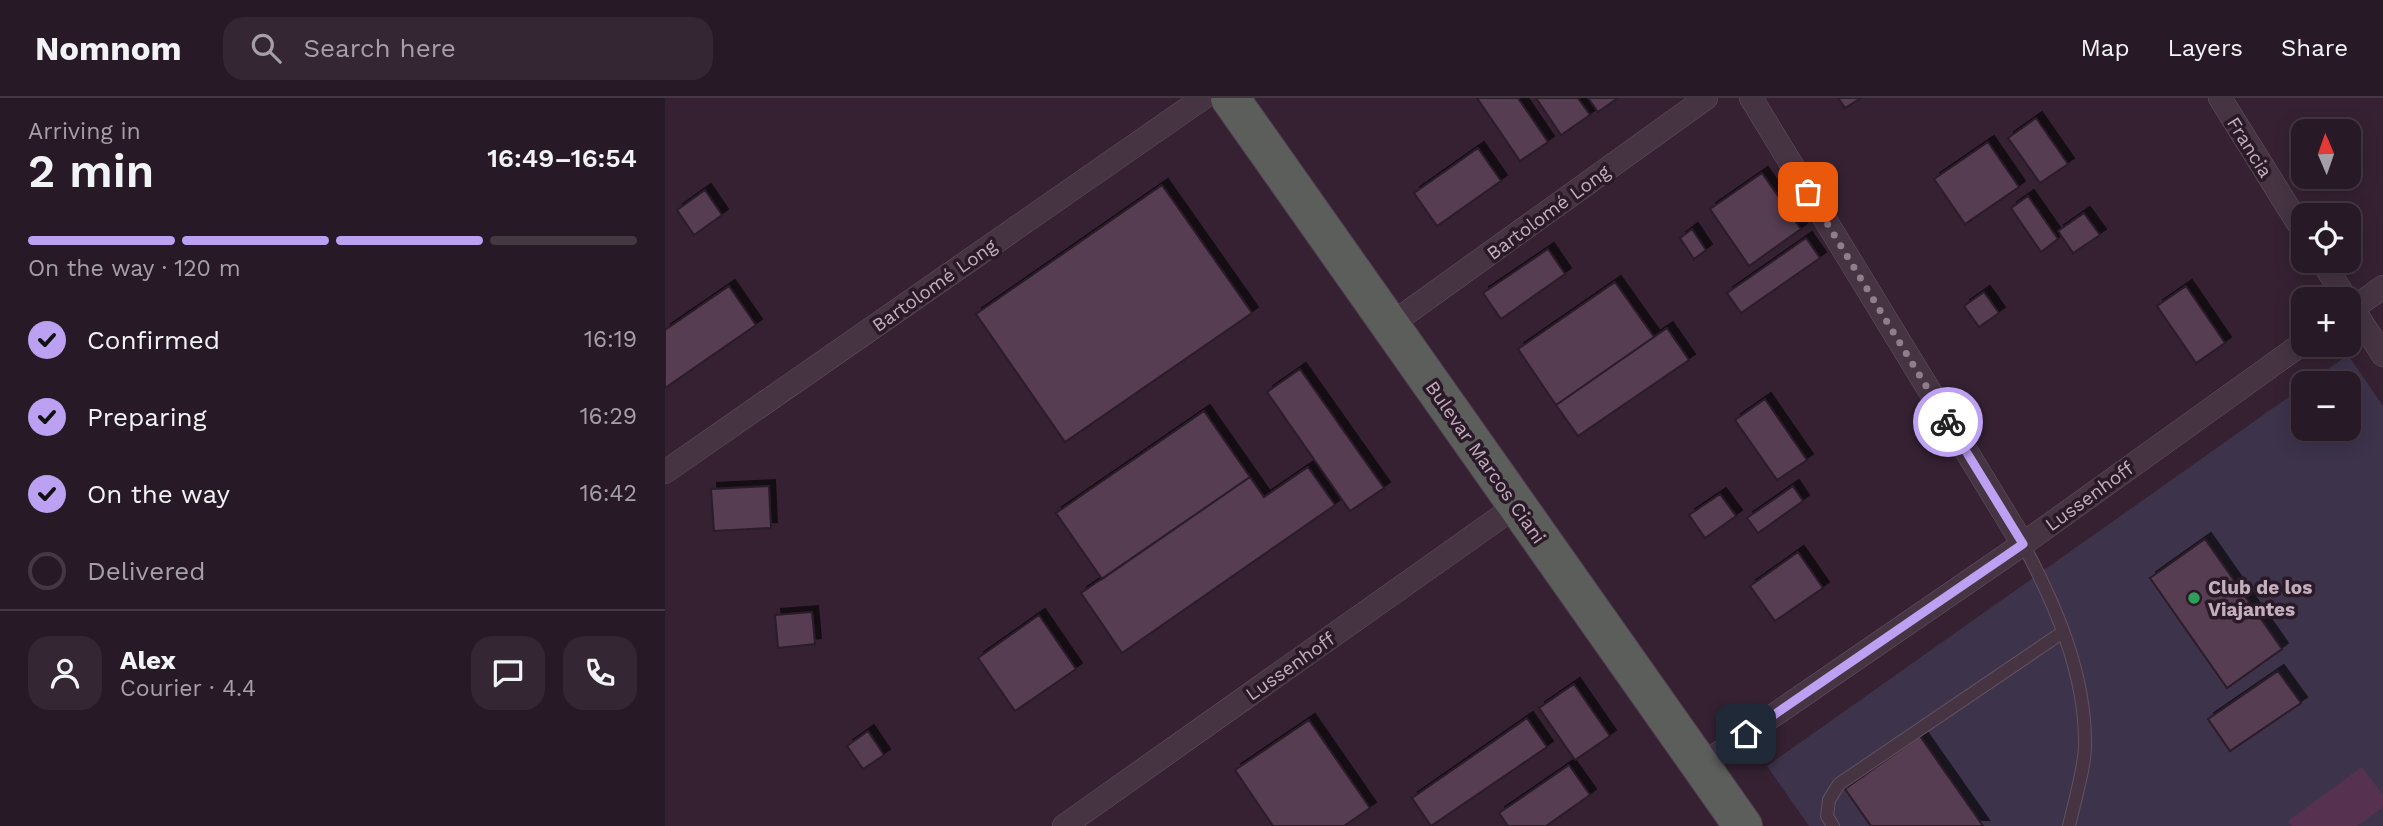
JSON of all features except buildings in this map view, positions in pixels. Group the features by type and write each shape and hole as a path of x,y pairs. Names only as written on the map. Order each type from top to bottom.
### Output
{"highway":[{"name":"Bulevar Marcos Ciani","path":"1230,98 1742,826"}],"street":[{"name":"Bartolomé Long","path":"665,472 1203,98"},
{"name":"Bartolomé Long","path":"1390,325 1706,98"},
{"path":"1751,98 2023,544"},
{"name":"Francia","path":"2220,98 2291,212"},
{"path":"2361,298 2383,286"},
{"path":"2361,323 2383,355"},
{"name":"Lussenhoff","path":"1700,766 2023,544 2291,352"},
{"name":"Lussenhoff","path":"1064,826 1515,506"}],"lane":[{"path":"2023,544 2052,599 2080,692 2086,744 2069,826"},
{"path":"1833,826 1827,816 1829,800 1839,784 2063,632"}],"shaded area":[{"name":"Club de los Viajantes","path":"2345,357 2349,357 2359,371 2325,371"},
{"name":"Club de los Viajantes","path":"2361,374 2383,406 2383,826 1809,826 1767,766 2291,395 2291,441 2361,441"},
{"path":"2362,767 2383,795 2383,807 2357,826 2292,826 2288,821"}],"way so far":[{"path":"1808,192 1948,422"}],"place":[{"name":"Club de los Viajantes","path":"2194,598"}],"route":[{"path":"1746,734 2023,544 1948,422"}]}
